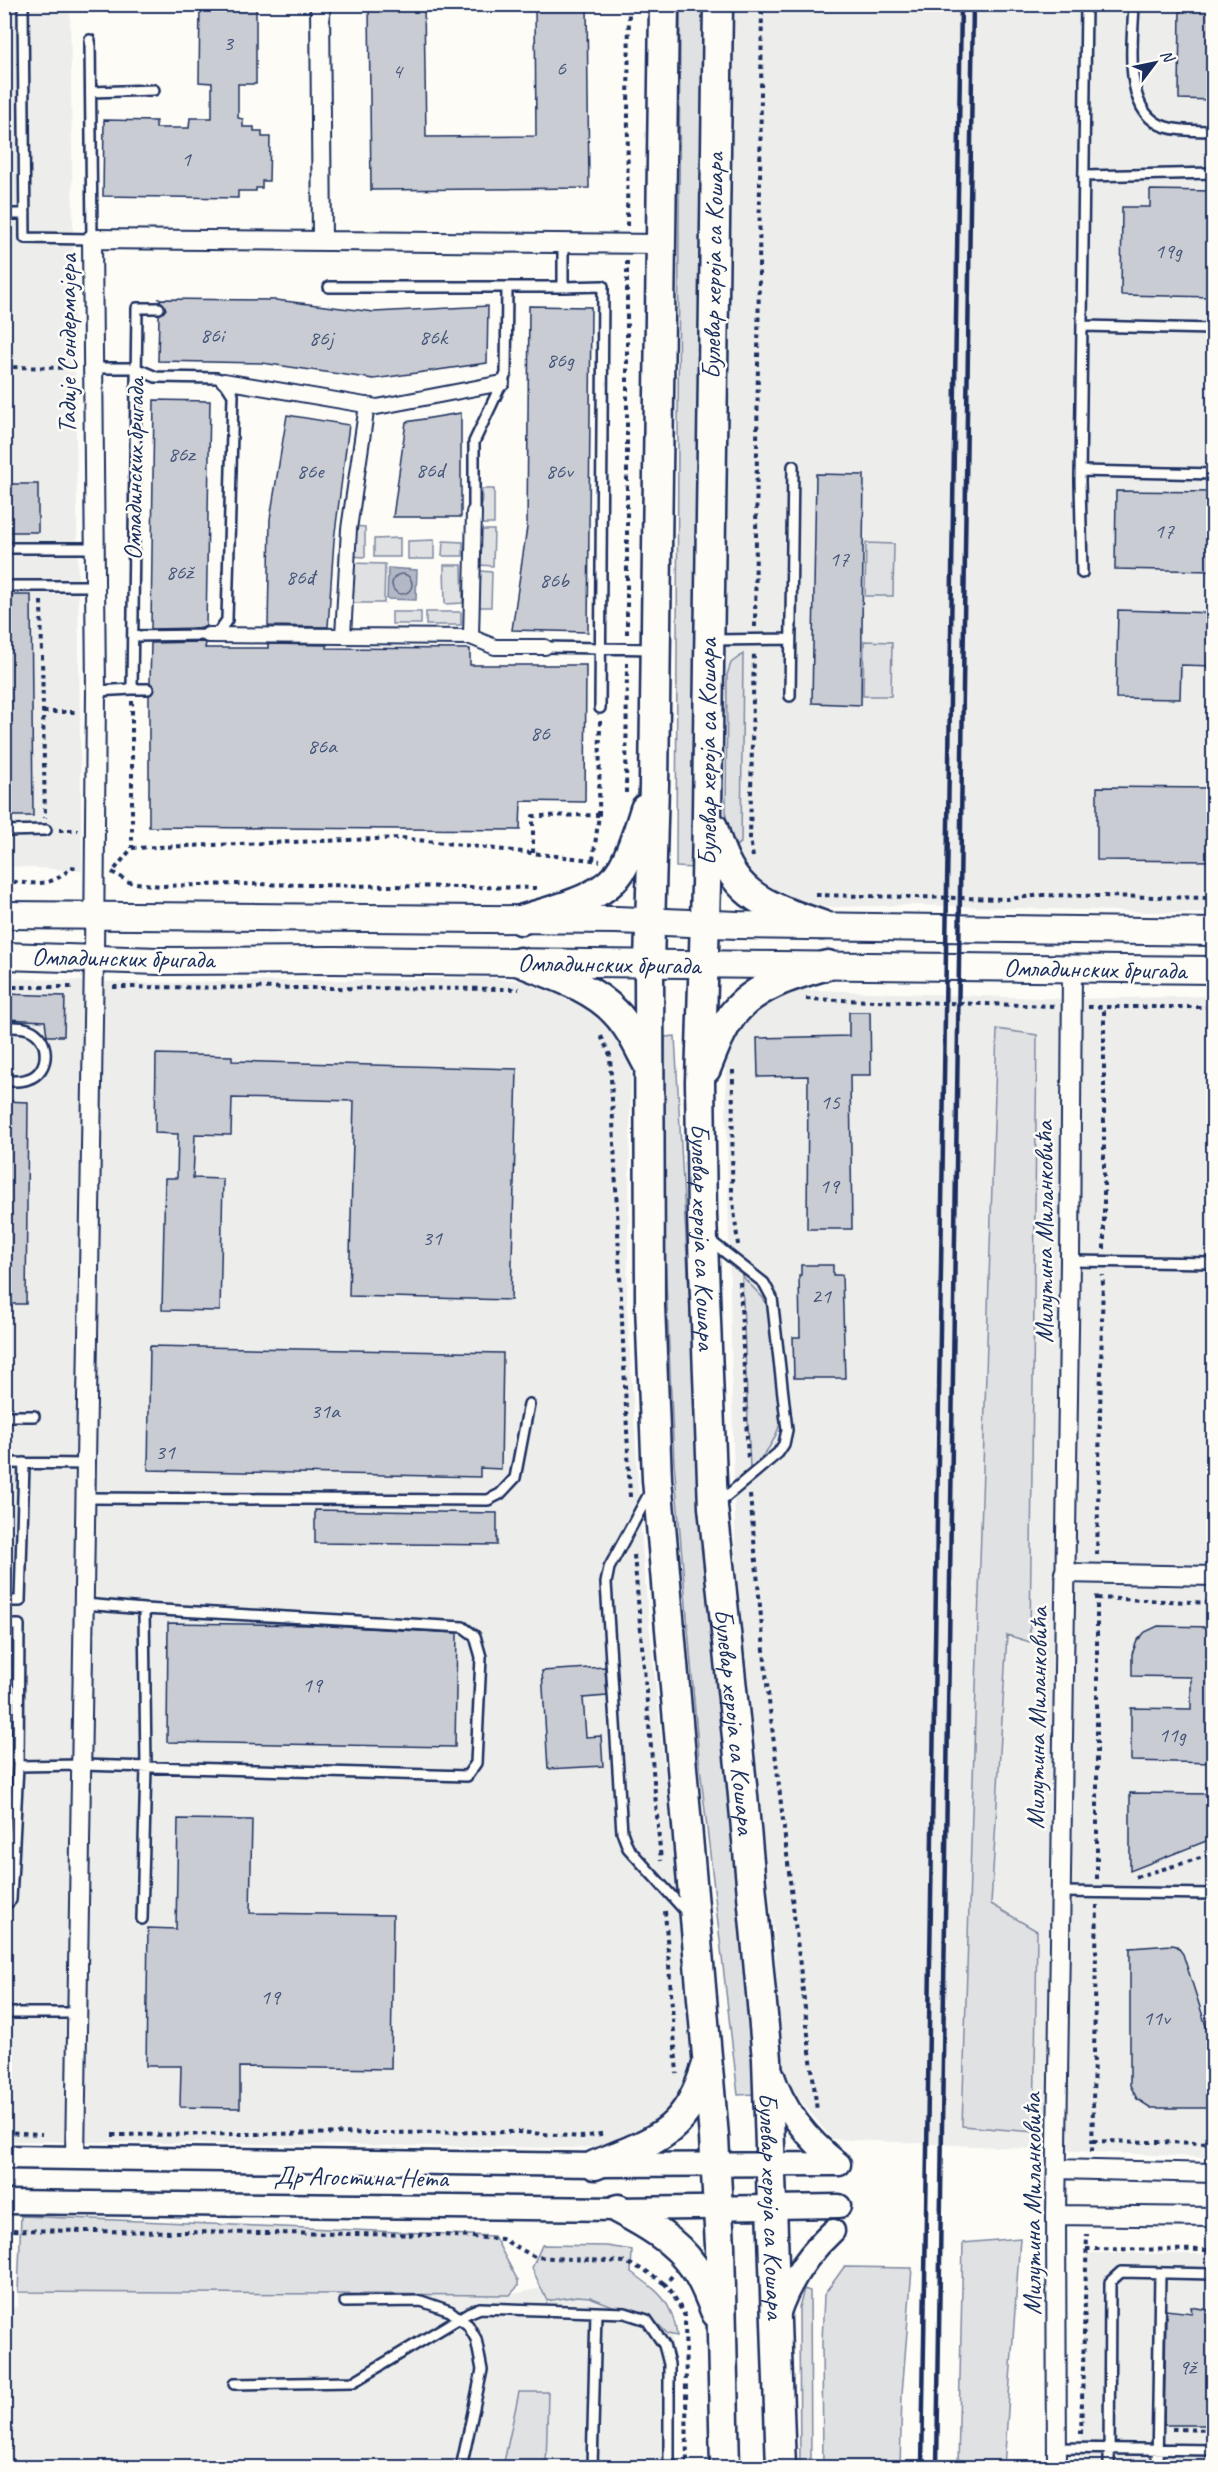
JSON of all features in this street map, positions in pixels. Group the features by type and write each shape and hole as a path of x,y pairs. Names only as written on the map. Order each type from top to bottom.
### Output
{"main road":[{"name":"Булевар хероја са Кошара","path":"664,4 661,244 641,648 654,785 648,1066 650,1305 657,1479 708,2059 715,2166 725,2468"},
{"name":"Булевар хероја са Кошара","path":"718,4 700,1082 703,1235 713,1507 744,1797 767,2059 781,2468"},
{"path":"521,920 574,902 622,869 654,785"},
{"path":"706,799 719,847 729,870 750,876 767,905 822,925"},
{"name":"Омладинских бригада","path":"4,915 521,920 1214,932"},
{"name":"Омладинских бригада","path":"4,956 524,975 649,964 1214,970"},
{"path":"700,1082 731,1016 741,1005 788,976 828,965"},
{"path":"524,975 578,986 606,1019 629,1030 648,1066"},
{"path":"595,2165 655,2141 674,2127 691,2104 708,2059"},
{"path":"618,2209 660,2234 687,2258 704,2284 721,2327"}],"street":[{"path":"320,4 322,242 661,244"},
{"name":"Тадије Сондермајера","path":"75,2158 94,987 96,691 92,240 322,242"},
{"path":"224,381 377,407 502,383"},
{"path":"343,636 349,530 367,405"},
{"path":"471,637 474,512"},
{"path":"208,635 471,637 495,647 545,647"},
{"name":"Милутина Миланковића","path":"1057,2468 1056,2215 1072,969"},
{"path":"1064,1573 1214,1576"},
{"name":"Др Агостина Нета","path":"4,2157 595,2165 839,2164 822,2151 796,2123 778,2091 767,2059"},
{"path":"1057,2169 1214,2173"},
{"name":"Др Агостина Нета","path":"4,2202 618,2209 839,2206"},
{"path":"1056,2215 1214,2217"},
{"path":"776,2322 785,2295 795,2276 813,2249 833,2231"}],"lane":[{"path":"23,4 25,238 92,240 90,40"},
{"path":"1082,573 1080,471 1086,4"},
{"path":"1134,4 1132,63 1134,84 1140,105 1149,117 1164,127 1214,131"},
{"path":"91,92 154,90"},
{"path":"1085,176 1214,174"},
{"path":"4,214 25,214"},
{"path":"563,244 563,287"},
{"path":"329,287 603,286 600,708"},
{"path":"474,512 474,442 506,374 507,287"},
{"name":"Омладинских бригада","path":"132,689 136,308 159,308"},
{"path":"1083,326 1214,329"},
{"path":"93,368 135,368 156,377 217,378 224,381 233,395 228,611 223,627 217,633 208,635 133,636"},
{"path":"790,696 793,466"},
{"path":"1080,471 1214,474"},
{"path":"4,548 94,548"},
{"path":"4,586 95,586"},
{"path":"707,640 790,639"},
{"path":"545,647 641,648"},
{"path":"96,691 148,689"},
{"path":"4,831 46,830"},
{"path":"4,1027 28,1029 39,1036 45,1048 45,1061 39,1072 29,1079 4,1081"},
{"path":"703,1235 764,1283 772,1298 787,1430 778,1454 713,1507"},
{"path":"1070,1261 1214,1263"},
{"path":"86,1498 488,1500 500,1494 515,1478 529,1404"},
{"path":"4,1416 34,1416"},
{"path":"4,1463 87,1464"},
{"path":"4,1601 20,1601 24,1463"},
{"path":"657,1479 609,1568 606,1583 622,1832 628,1848 695,1922"},
{"path":"18,1766 81,1765 467,1776 476,1763 481,1656 475,1636 464,1627 84,1604"},
{"path":"142,1919 146,1767 144,1609"},
{"path":"4,1625 19,1625 18,1766 11,1900 4,1906"},
{"path":"1060,1892 1214,1894"},
{"path":"4,2013 78,2013"},
{"path":"1109,2468 1110,2282 1121,2272 1214,2274"},
{"path":"1157,2468 1160,2273"},
{"path":"345,2302 421,2301 444,2308 460,2317 476,2339 482,2370 461,2468"},
{"path":"234,2384 353,2382 460,2317 480,2308 625,2313 641,2317 656,2330 664,2345 669,2364 669,2468"},
{"path":"592,2468 596,2312"},
{"path":"1058,2448 1214,2450"}],"path":[{"path":"626,798 641,648 627,244 629,4"},
{"path":"750,876 753,857 750,839 762,4"},
{"path":"4,367 93,368"},
{"path":"41,586 46,830 94,830"},
{"path":"112,872 132,848 132,689"},
{"path":"593,860 599,815 600,708"},
{"path":"43,712 96,713"},
{"path":"533,853 533,816 599,815"},
{"path":"132,848 402,838 593,860 612,874"},
{"path":"4,881 42,883 62,877 71,867 112,872 129,882 160,886 239,884 545,888"},
{"path":"806,893 1008,899 1042,895 1214,898"},
{"path":"4,987 94,987 524,975"},
{"path":"802,999 1214,1007"},
{"path":"606,1019 610,1055 631,1527 678,2082"},
{"path":"733,1067 732,1192 740,1262 748,1478 767,1683 817,2112"},
{"path":"1097,1598 1214,1603"},
{"path":"1130,1878 1214,1854"},
{"path":"1097,1877 1108,1878"},
{"path":"4,2132 76,2135 517,2132 582,2137 615,2132"},
{"path":"1093,2141 1214,2144"},
{"path":"4,2230 440,2235 502,2239 536,2257 625,2262 646,2271 665,2284 672,2291 685,2316 687,2468"},
{"path":"1080,2448 1086,2249 1214,2250"},
{"path":"665,2284 687,2258"},
{"path":"1158,2429 1214,2430"}],"shaded area":[{"path":"703,4 695,868 676,867 680,5"},
{"path":"4,5 70,5 82,871 5,866"},
{"path":"718,5 1213,5 1213,914 914,905 796,908 713,858"},
{"path":"482,489 494,489 494,524 481,524"},
{"path":"352,526 365,527 365,557 350,556"},
{"path":"481,530 494,530 493,566 480,565"},
{"path":"400,538 400,557 374,557 374,539"},
{"path":"434,540 434,559 408,559 408,541"},
{"path":"443,541 463,542 463,556 442,556"},
{"path":"866,543 894,544 893,596 865,596"},
{"path":"350,563 385,564 384,603 349,603"},
{"path":"444,565 462,565 463,603 445,604"},
{"path":"480,571 492,572 491,607 479,607"},
{"path":"392,612 421,612 421,624 392,624"},
{"path":"426,612 461,612 461,625 426,625"},
{"path":"864,641 892,642 891,696 863,696"},
{"path":"743,654 741,843 732,848 726,817 727,675 731,663"},
{"path":"5,978 143,983 494,978 551,984 605,1017 624,1048 631,1072 627,1306 644,1572 684,1961 690,2062 682,2102 630,2143 583,2148 5,2141"},
{"path":"786,989 1071,999 1213,996 1213,2158 832,2139 781,2076 775,1944 736,1585 725,1047 737,1024"},
{"path":"997,1029 1037,1035 1030,1642 1007,1635 991,1904 1037,1931 1034,2132 962,2126"},
{"path":"675,1036 699,1475 755,2094 738,2095 699,1759 674,1462 663,1213 665,1037"},
{"path":"742,1276 763,1298 769,1309 780,1423 772,1443 750,1470"},
{"path":"4,2212 11,2212 10,2308 18,2307 18,2292 510,2295 566,2282 672,2324 674,2467 5,2467"},
{"path":"21,2216 494,2236 518,2281 518,2286 510,2295 18,2292"},
{"path":"1020,2238 1004,2467 958,2467 963,2243"},
{"path":"542,2245 607,2246 632,2250 631,2272 663,2298 672,2314 677,2336 668,2334 656,2322 630,2308 615,2307 590,2297 577,2296 547,2301 532,2268"},
{"path":"1089,2253 1213,2254 1213,2467 1080,2468 1084,2260"},
{"path":"844,2267 912,2268 902,2394 900,2467 823,2467 824,2295"},
{"path":"804,2289 810,2291 811,2468 800,2467 799,2307"},
{"path":"519,2392 548,2392 546,2467 503,2467"}],"water":[{"path":"388,568 417,570 416,600 387,599"}],"building":[{"path":"200,4 256,4 256,84 238,84 238,118 243,119 243,127 254,127 254,131 262,131 262,137 270,137 269,181 262,181 262,188 256,188 256,191 238,191 238,198 103,196 104,120 156,121 156,128 189,128 190,118 212,118 212,83 199,82"},
{"path":"369,4 424,4 426,137 536,136 535,4 587,4 589,188 371,190"},
{"path":"1180,4 1214,4 1214,100 1179,99"},
{"path":"1150,190 1214,191 1214,297 1121,295 1122,207 1150,207"},
{"path":"159,299 276,300 374,312 488,306 487,363 374,379 262,363 158,361 159,315 166,309"},
{"path":"529,306 591,307 588,632 512,630 527,527"},
{"path":"154,400 210,401 206,626 202,628 151,629"},
{"path":"461,413 461,517 393,517 406,422"},
{"path":"287,415 349,425 334,540 328,627 268,626 270,519"},
{"path":"816,474 864,475 861,705 812,703"},
{"path":"4,484 38,484 38,532 4,532"},
{"path":"1116,491 1214,492 1214,571 1115,569"},
{"path":"4,595 31,595 33,816 4,816"},
{"path":"1118,610 1214,613 1214,666 1181,665 1180,699 1116,698"},
{"path":"151,643 206,643 205,648 268,648 268,644 327,645 327,648 470,649 470,665 586,665 585,802 521,801 520,830 149,827 149,695 155,690 150,683"},
{"path":"1097,787 1214,788 1214,861 1097,860"},
{"path":"6,994 65,996 64,1036 47,1036 45,1021 5,1019"},
{"path":"849,1012 870,1012 871,1075 850,1075 852,1229 807,1229 808,1076 758,1077 757,1038 849,1036"},
{"path":"156,1054 232,1056 232,1061 517,1069 511,1300 349,1296 354,1101 232,1098 231,1135 195,1134 193,1178 223,1179 220,1311 162,1310 165,1178 177,1178 178,1134 155,1133"},
{"path":"4,1101 28,1102 26,1304 4,1304"},
{"path":"801,1265 833,1265 833,1275 842,1275 845,1378 794,1378 793,1337 800,1337 799,1275 801,1275"},
{"path":"150,1346 503,1353 501,1469 480,1468 480,1477 148,1470"},
{"path":"315,1510 497,1513 497,1545 315,1543"},
{"path":"168,1623 311,1625 457,1633 455,1747 167,1742"},
{"path":"1158,1626 1214,1627 1214,1763 1131,1761 1131,1708 1191,1709 1191,1677 1132,1676 1132,1654 1137,1641 1145,1632"},
{"path":"605,1667 607,1696 583,1698 586,1737 601,1736 603,1766 548,1769 542,1671"},
{"path":"1130,1793 1214,1794 1214,1838 1130,1871"},
{"path":"178,1819 252,1820 250,1913 393,1915 391,2069 240,2067 240,2108 180,2107 181,2066 146,2066 148,1928 176,1929"},
{"path":"1177,1946 1183,1954 1214,2051 1214,2108 1151,2108 1137,2099 1130,2085 1130,1948"},
{"path":"1191,2307 1214,2311 1214,2425 1164,2425 1166,2310 1192,2313"}],"railway":[{"path":"922,2468 961,4"},
{"path":"937,2468 973,4"}]}
